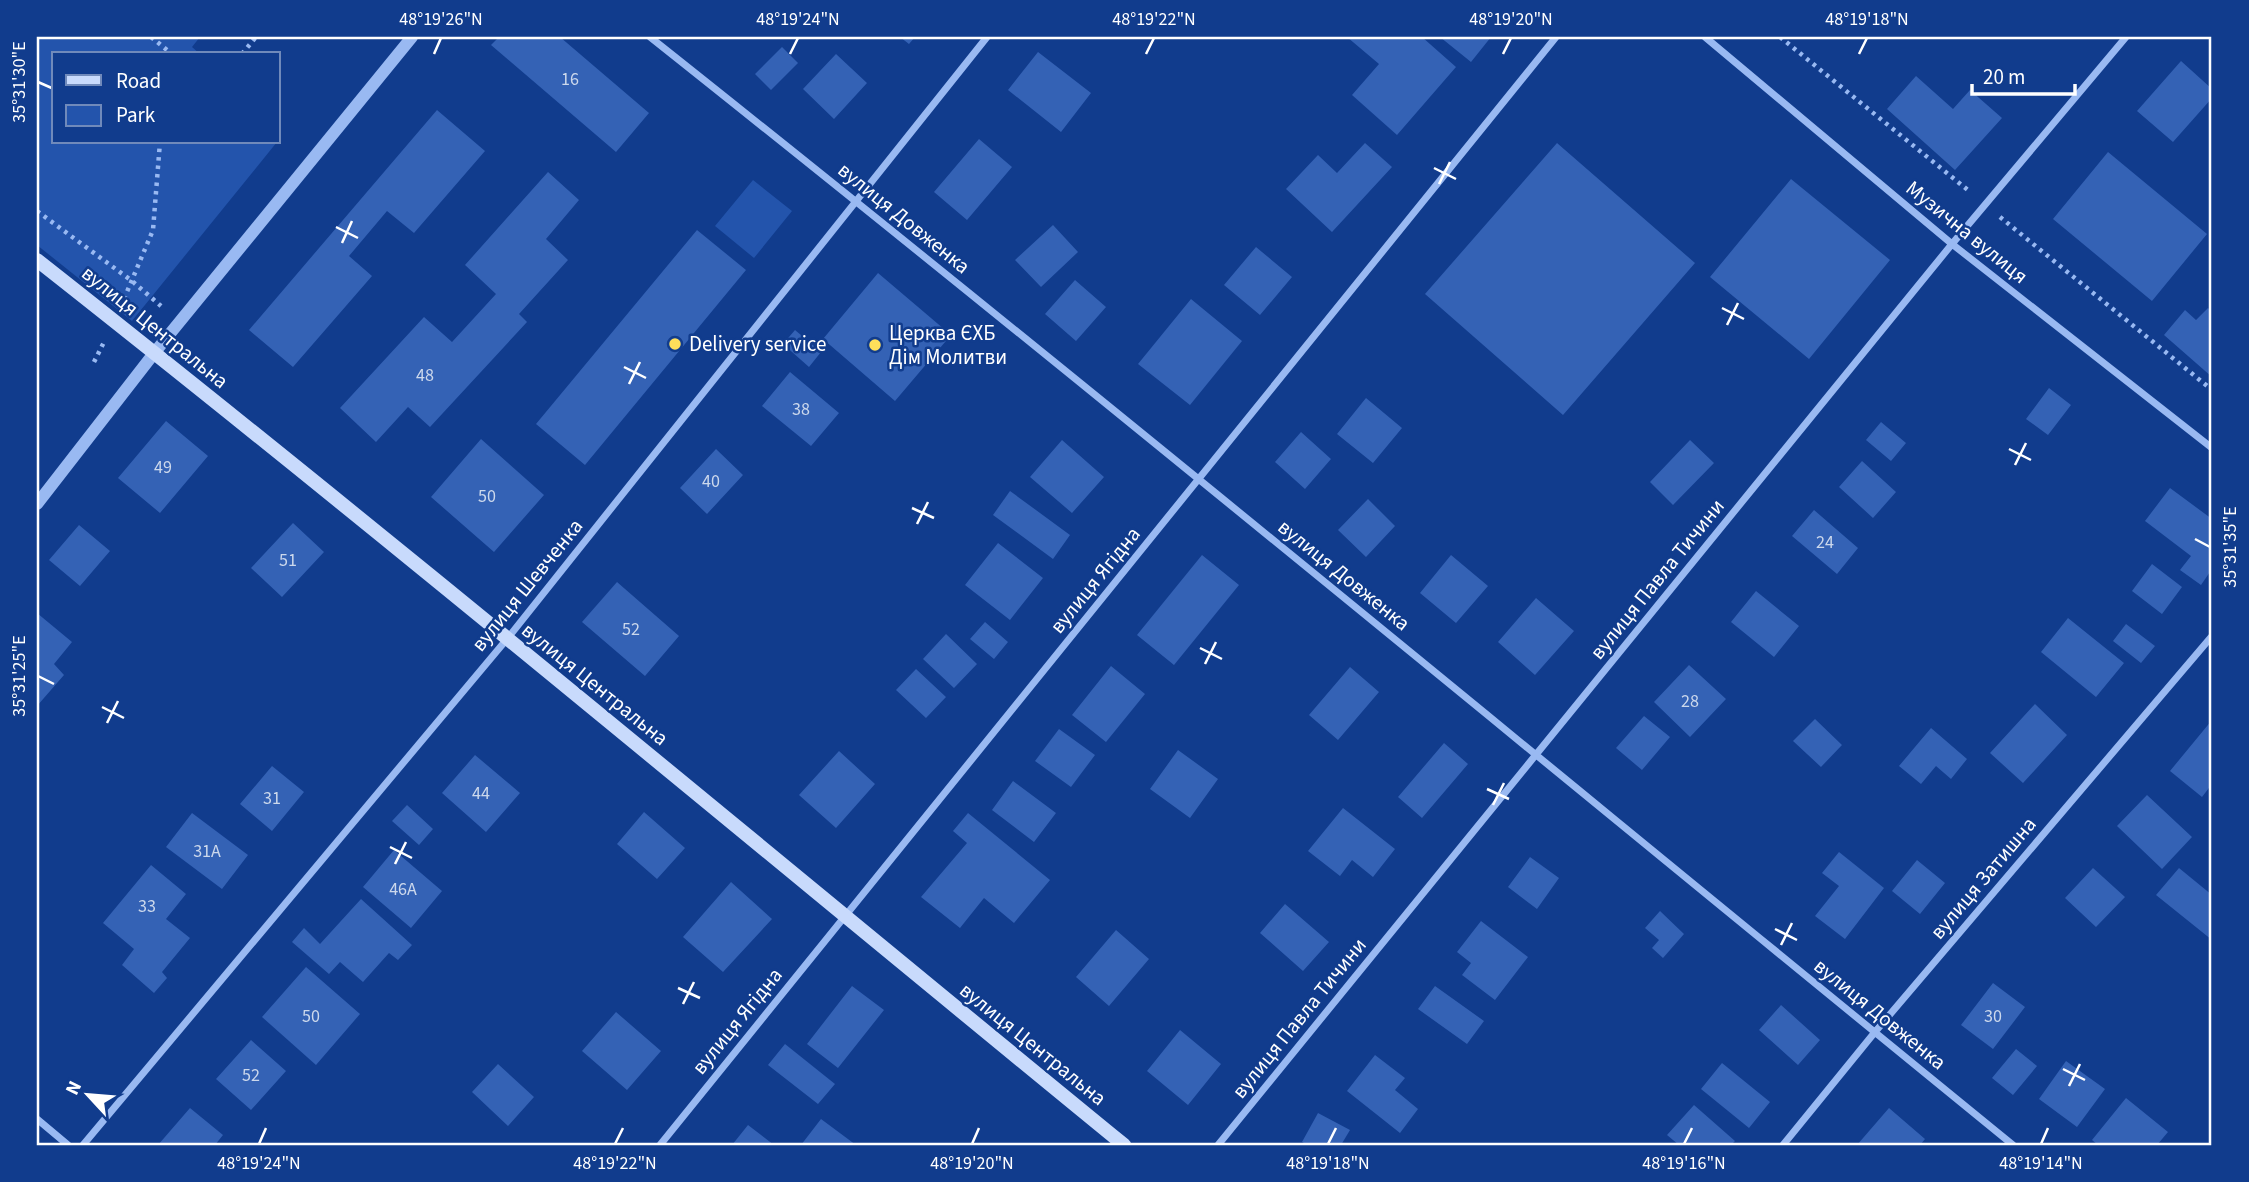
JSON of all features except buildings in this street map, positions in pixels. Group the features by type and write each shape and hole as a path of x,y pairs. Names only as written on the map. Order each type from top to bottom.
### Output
{"main road":[{"name":"вулиця Центральна","path":"37,260 155,352 1124,1145"}],"street":[{"path":"37,504 155,352 412,37"},
{"name":"вулиця Довженка","path":"650,37 855,200 1537,754 2012,1145"},
{"name":"вулиця Шевченка","path":"83,1145 507,639 987,37"},
{"name":"вулиця Ягідна","path":"660,1145 1556,37"},
{"name":"Музична вулиця","path":"1705,37 1952,244 2212,448"},
{"name":"вулиця Павла Тичини","path":"1218,1145 1952,244 2126,37"},
{"name":"вулиця Затишна","path":"1783,1145 1875,1032 2212,636"},
{"path":"37,1119 68,1145"}],"path":[{"path":"151,37 166,52"},
{"path":"244,52 256,37"},
{"path":"37,211 132,281 153,230 160,144"}],"green space":[{"path":"37,37 200,37 192,47 198,52 52,52 52,144 275,144 132,321 37,245"},
{"path":"753,180 792,211 754,258 715,226"}],"place":[{"name":"Delivery service","path":"675,344"},
{"name":"Церква ЄХБ Дім Молитви","path":"875,345"}]}
